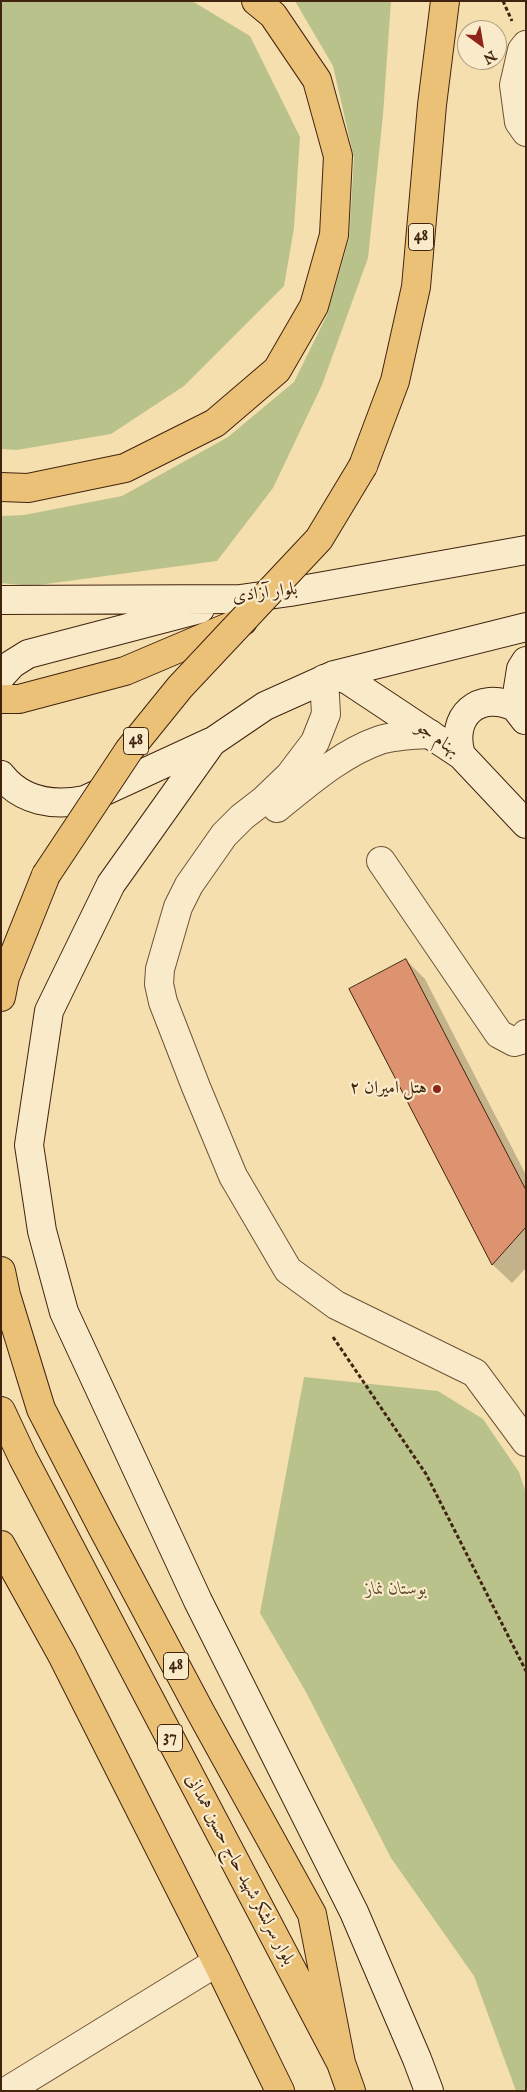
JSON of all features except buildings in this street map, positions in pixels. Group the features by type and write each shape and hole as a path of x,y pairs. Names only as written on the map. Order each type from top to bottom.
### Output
{"highway":[{"path":"1,487 28,488 125,468 215,423 277,370 314,306 334,235 338,156 317,80 273,15 256,1"},
{"name":"48","path":"1,997 6,977 46,875 129,750 242,609 319,539 363,466 395,381 416,287 432,104 445,1"},
{"path":"1,699 19,700 125,671 242,609"},
{"name":"48","path":"1,1271 6,1295 41,1409 188,1688 312,1914 341,2063"},
{"name":"بلوار سرلشکر شهید حاج حسین همدانی","path":"1,1411 23,1458 341,2063 351,2091"},
{"path":"1,1545 62,1655 280,2091"}],"main road":[{"path":"524,48 514,86 519,122 526,132"},
{"name":"بلوار آزادی","path":"1,600 242,609 290,592 526,550"},
{"path":"1,676 12,664 28,654 242,609"},
{"path":"1,775 17,790 33,798 50,803 68,803 85,800 212,742 265,706 329,677 526,627"},
{"path":"521,714 521,669 526,661"},
{"path":"329,677 326,714 315,742 290,775 264,800 242,816 224,835 188,885 178,907 163,954 159,984 163,1002 196,1087 234,1176 288,1270 336,1306 475,1373 526,1442"},
{"name":"بهنام جو","path":"329,677 348,680 461,754 526,824"},
{"path":"461,754 457,743 458,730 462,719 480,703 492,700 504,702 521,714"},
{"path":"196,1087 173,994 180,943 194,904 216,871 249,832 321,774 350,754 380,740 406,735 430,734"},
{"path":"212,742 111,884 49,1011 29,1145 42,1231 64,1312 198,1601 354,1912 429,2091"},
{"path":"381,862 498,1034 514,1042 521,1040 526,1034"},
{"path":"7,2091 217,1962"}],"path":[{"path":"332,1336 426,1474 526,1671"}],"green space":[{"path":"1,1 192,1 250,36 300,137 294,228 284,286 184,386 111,434 17,450 1,449"},
{"path":"295,1 391,1 383,115 368,258 322,385 273,488 217,561 31,586 1,583 1,516 24,515 122,496 228,437 294,382 327,315 349,239 354,158 333,66"},
{"name":"بوستان نماز","path":"304,1377 438,1391 483,1419 519,1472 526,1493 526,2091 516,2091 474,1976 391,1858 306,1692 260,1613"}],"place":[{"name":"هتل امیران ۲","path":"437,1089"}]}
